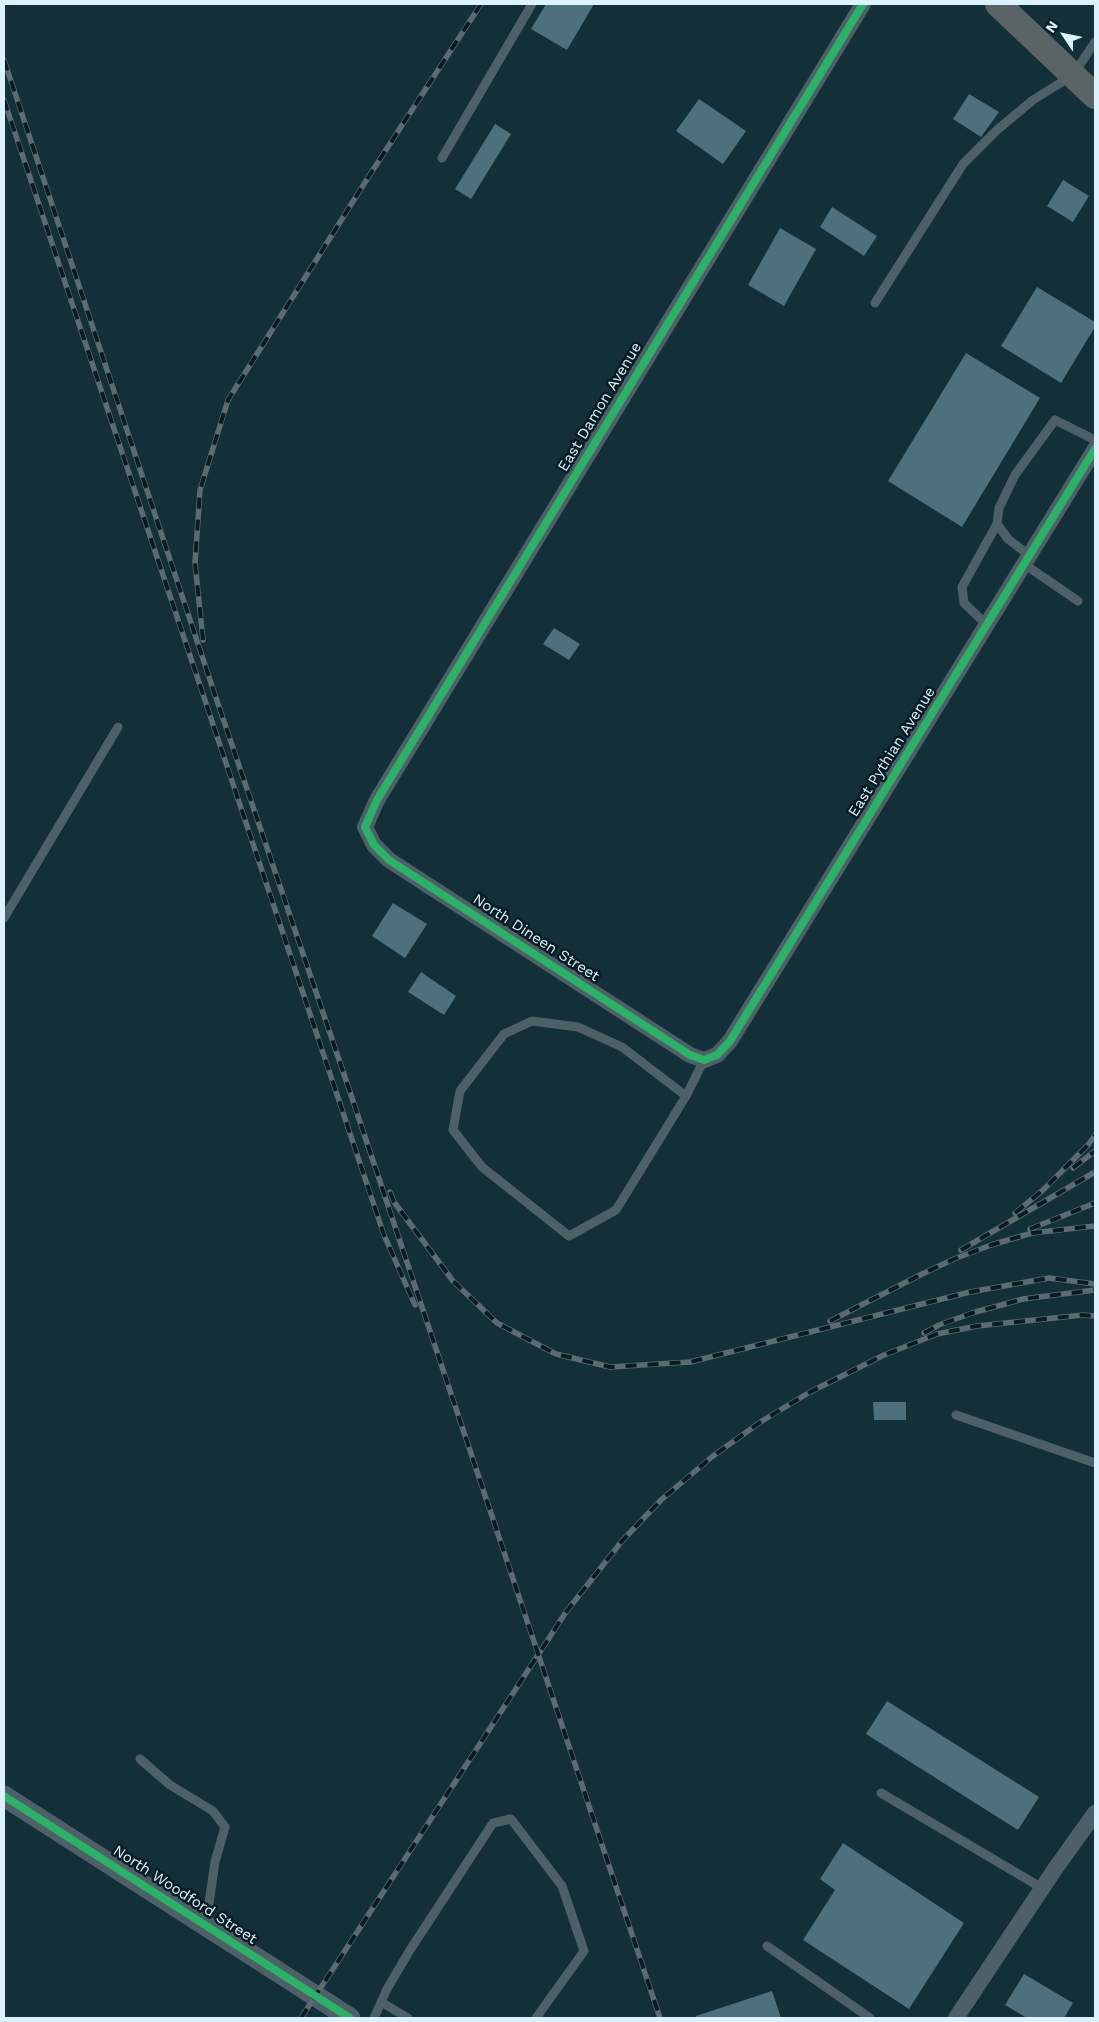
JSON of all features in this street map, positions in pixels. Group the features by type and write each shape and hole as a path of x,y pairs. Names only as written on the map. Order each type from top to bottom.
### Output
{"main road":[{"path":"998,4 1095,96"}],"street":[{"name":"East Damon Avenue","path":"365,827 377,800 862,4"},
{"name":"East Pythian Avenue","path":"704,1060 717,1055 730,1041 1095,448"},
{"name":"North Dineen Street","path":"365,827 374,845 390,860 690,1055 704,1060"},
{"name":"North Woodford Street","path":"4,1796 350,2018"},
{"path":"956,2018 1042,1888 1095,1813"}],"lane":[{"path":"442,158 532,4"},
{"path":"875,303 963,164 997,130 1033,100 1073,75 1095,42"},
{"path":"987,625 964,603 962,587 997,524 999,508 1015,476 1055,420 1095,440"},
{"path":"997,524 1027,560 1078,601"},
{"path":"4,918 118,726"},
{"path":"686,1096 622,1047 578,1027 532,1021 504,1034 460,1091 453,1130 482,1167 569,1236 616,1210 686,1096 704,1060"},
{"path":"956,1415 1095,1463"},
{"path":"140,1759 170,1785 212,1811 225,1827 215,1862 206,1924"},
{"path":"881,1793 1042,1888"},
{"path":"374,2018 410,1950 493,1823 511,1819 562,1886 584,1951 536,2018"},
{"path":"767,1946 870,2018"},
{"path":"381,2002 408,2018"}],"building":[{"path":"546,4 594,4 567,50 531,29"},
{"path":"969,94 999,112 981,137 953,119"},
{"path":"699,99 746,131 723,164 676,131"},
{"path":"495,124 511,134 471,199 455,189"},
{"path":"1063,180 1089,196 1073,222 1047,206"},
{"path":"832,207 877,236 864,256 820,227"},
{"path":"780,228 816,249 784,306 748,285"},
{"path":"1037,287 1095,322 1095,327 1061,383 1001,346"},
{"path":"966,353 1040,398 962,527 888,481"},
{"path":"554,628 580,644 569,660 543,644"},
{"path":"393,903 427,924 405,958 372,936"},
{"path":"421,972 456,996 444,1015 408,992"},
{"path":"873,1402 906,1402 906,1420 874,1420"},
{"path":"887,1701 1039,1797 1018,1830 866,1734"},
{"path":"843,1843 964,1923 909,2009 803,1940 835,1890 820,1879"},
{"path":"1024,1974 1073,2003 1064,2018 1027,2018 1005,2005"},
{"path":"772,1991 781,2018 696,2018 696,2016"}],"railway":[{"path":"203,640 195,563 200,490 228,400 369,176 481,4"},
{"path":"4,60 214,692 660,2018"},
{"path":"4,100 384,1235 415,1305"},
{"path":"1015,1213 1043,1190 1088,1145 1095,1135"},
{"path":"1073,1168 1095,1151"},
{"path":"961,1250 1095,1172"},
{"path":"390,1192 394,1202 453,1281 497,1323 556,1354 610,1367 690,1362 970,1292 1049,1278 1095,1284"},
{"path":"1030,1229 1095,1203"},
{"path":"830,1321 922,1274 991,1245 1032,1233 1095,1226"},
{"path":"924,1333 939,1325 972,1313 1023,1299 1095,1290"},
{"path":"301,2018 566,1612 622,1541 661,1500 713,1456 762,1421 810,1392 884,1355 937,1334 977,1326 1083,1315 1095,1316"}],"cycle path":[{"path":"863,4 377,800 365,827 374,845 389,860 690,1055 704,1060 717,1055 730,1041 1095,449"},
{"path":"4,1796 350,2018"}]}
